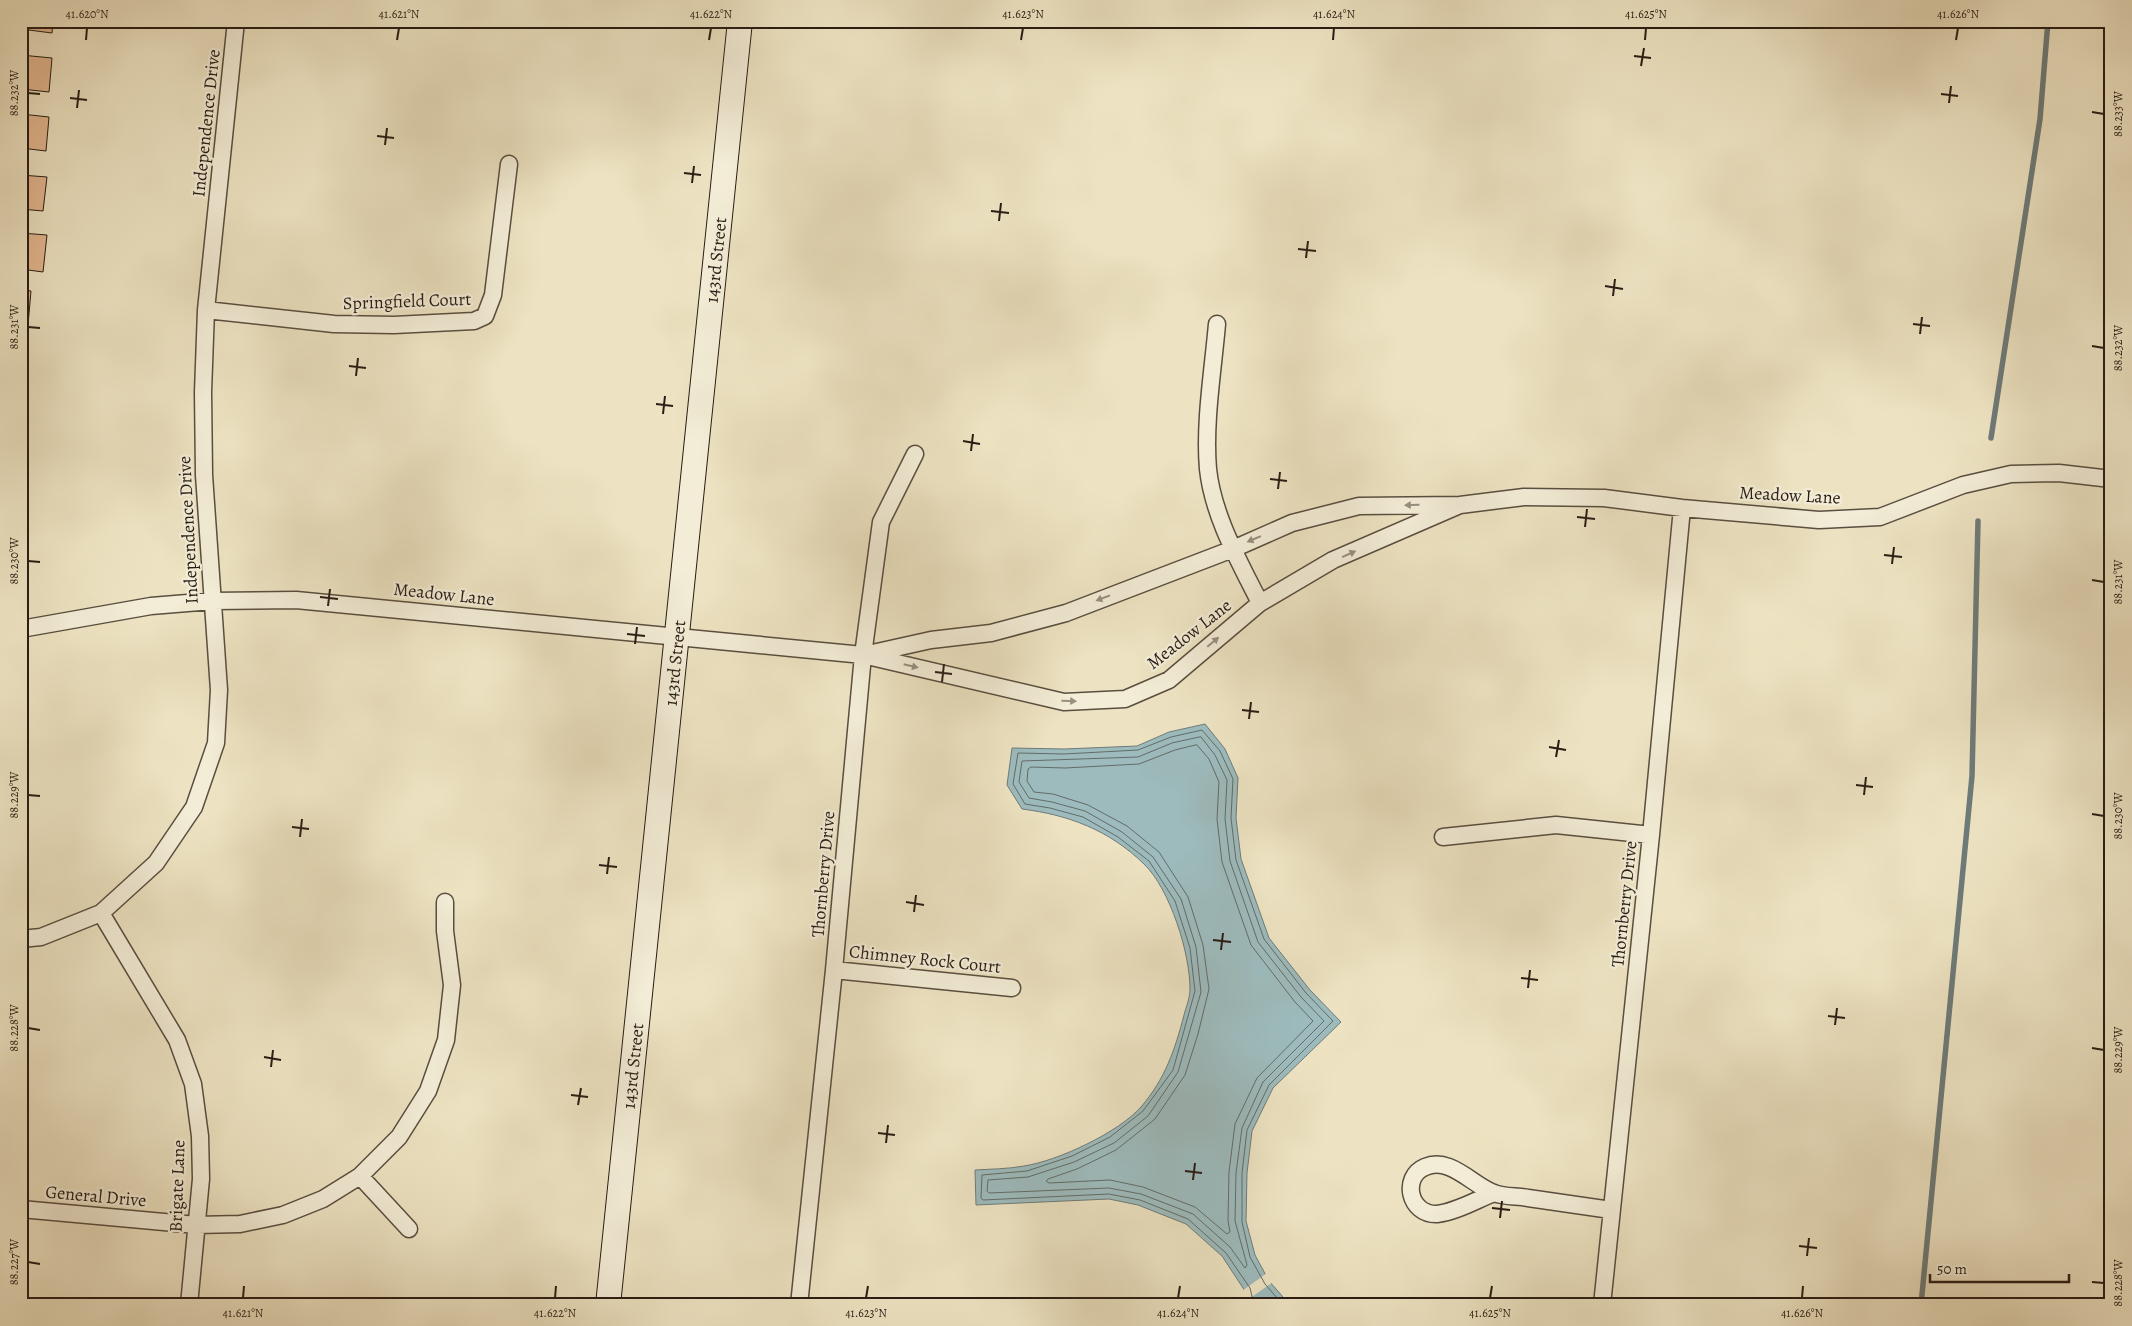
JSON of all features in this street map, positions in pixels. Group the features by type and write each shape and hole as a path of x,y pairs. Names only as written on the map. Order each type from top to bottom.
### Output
{"street":[{"name":"Independence Drive","path":"21,939 41,936 101,913 156,863 194,807 216,743 218,690 204,475 203,392 206,310 236,21"},
{"name":"143rd Street","path":"608,1305 740,21"},
{"name":"Springfield Court","path":"206,310 351,324 394,325 474,321 484,316 493,295 509,164"},
{"path":"1217,324 1208,429 1208,469 1216,502 1233,548 1260,603"},
{"name":"Thornberry Drive","path":"799,1305 834,970 863,654 881,522 915,454"},
{"name":"Meadow Lane","path":"863,654 931,640 991,632 1066,613 1292,523 1359,506 1460,505 1524,497 1604,498 1682,508 1818,520 1880,517 1963,485 2011,474 2059,473 2111,479"},
{"name":"Meadow Lane","path":"21,629 152,606 212,601 296,600 863,654 1064,702 1125,699 1169,680 1260,603 1333,560 1460,505"},
{"name":"Thornberry Drive","path":"1602,1305 1651,834 1682,508"},
{"path":"1443,836 1556,826 1651,834"},
{"name":"General Drive","path":"21,1209 197,1225 240,1224 283,1215 323,1199 360,1176 399,1137 428,1091 446,1040 452,985 445,931 445,902"},
{"name":"Brigate Lane","path":"101,913 177,1040 193,1084 200,1144 201,1179 189,1305"},
{"name":"Chimney Rock Court","path":"834,970 1012,988"},
{"path":"1494,1193 1453,1210 1436,1214 1422,1211 1414,1203 1411,1192 1413,1179 1419,1170 1431,1164 1445,1166 1459,1172 1494,1193 1611,1210"},
{"path":"360,1176 409,1229"}],"water":[{"path":"1205,724 1225,749 1238,778 1236,818 1241,859 1269,938 1310,990 1341,1022 1273,1088 1252,1131 1247,1173 1246,1221 1255,1255 1269,1281 1290,1305 1250,1305 1245,1291 1222,1256 1186,1224 1138,1205 1109,1199 976,1205 975,1170 1018,1167 1054,1158 1087,1144 1131,1117 1157,1086 1163,1075 1177,1040 1190,992 1189,974 1177,922 1162,889 1153,875 1131,852 1102,833 1056,815 1022,809 1007,785 1012,748 1064,749 1137,746 1169,732"}],"pier":[{"path":"1267,1273 1273,1282 1246,1301 1242,1291"}],"building":[{"path":"21,21 53,21 52,33 21,29"},
{"path":"21,55 52,58 49,92 21,89"},
{"path":"21,114 49,117 46,151 21,148"},
{"path":"21,175 47,177 43,211 21,209"},
{"path":"21,233 47,235 43,272 21,269"},
{"path":"21,290 31,291 28,325 21,324"},
{"path":"21,353 25,353 21,387"}],"waterway":[{"path":"1991,438 2040,119 2048,21"},
{"path":"1921,1305 1972,776 1978,521"}]}
